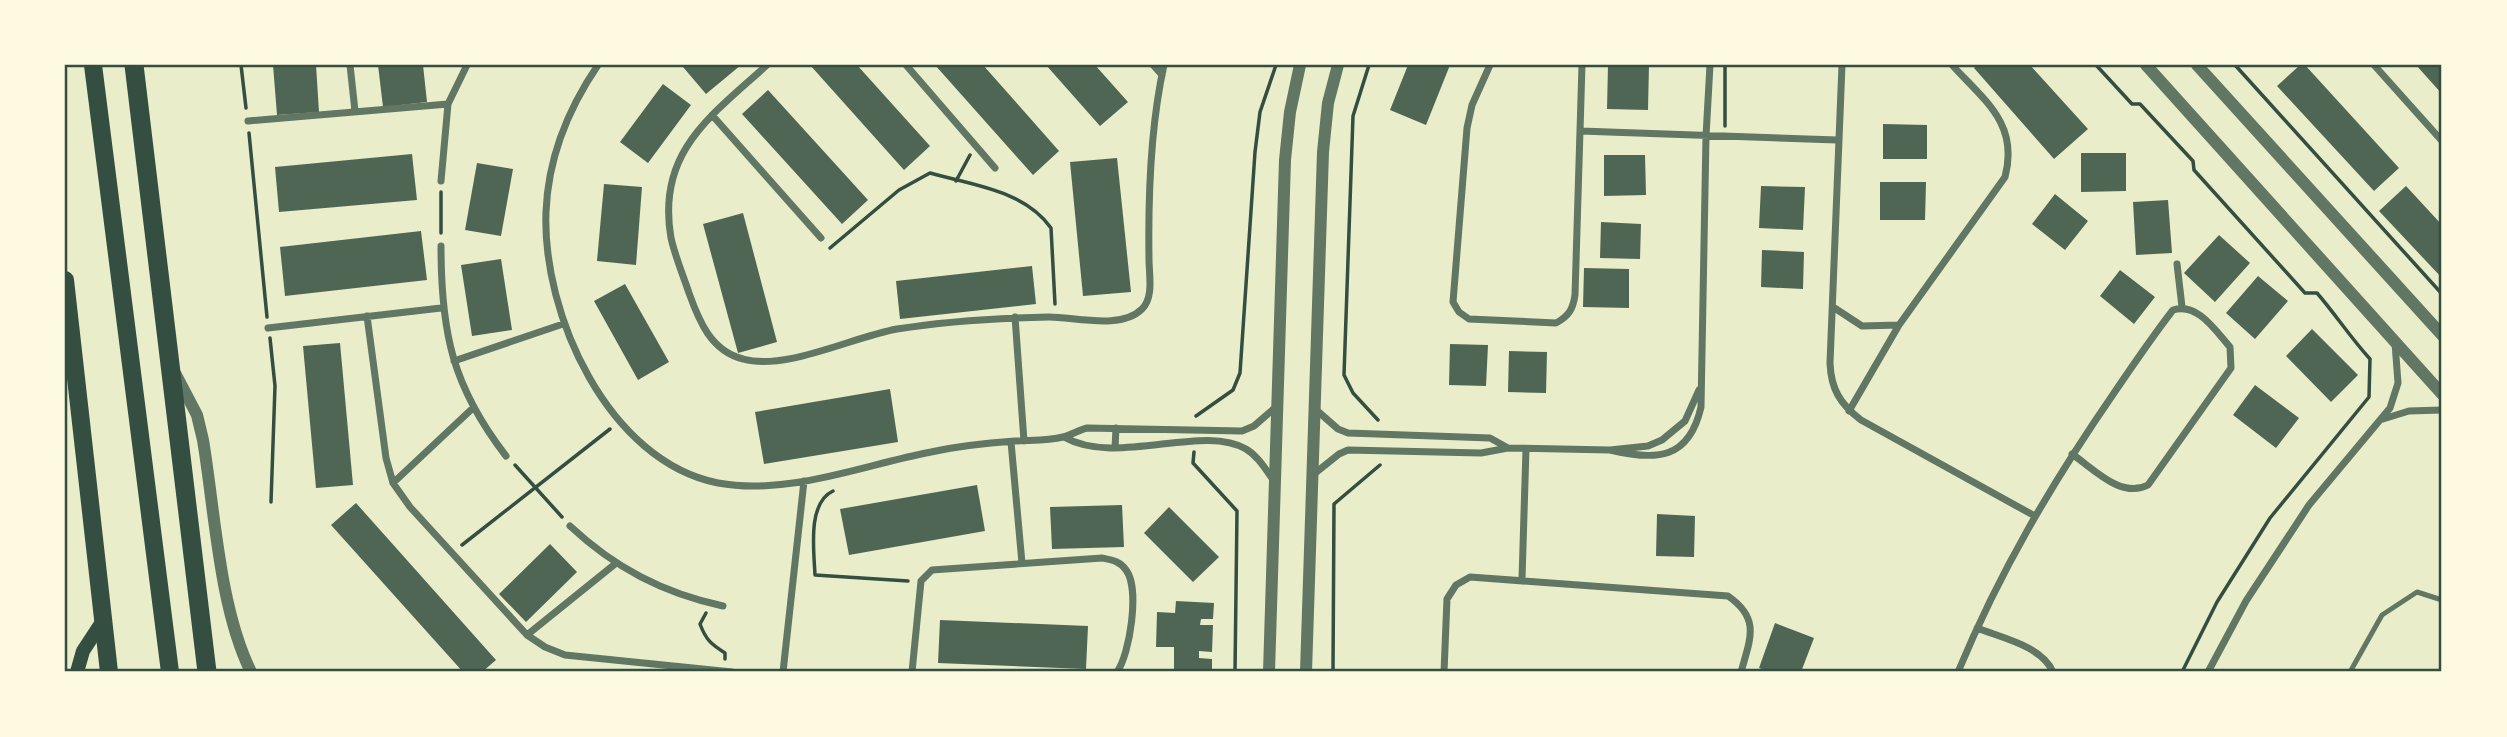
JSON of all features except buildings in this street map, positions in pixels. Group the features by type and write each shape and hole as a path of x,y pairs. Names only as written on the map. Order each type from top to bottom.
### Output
{"highway":[{"path":"134,65 207,672"}],"main road":[{"path":"93,65 170,672"},
{"path":"65,280 109,672"},
{"path":"78,672 83,650 104,619"}],"street":[{"path":"350,65 355,111"},
{"path":"441,181 447,104 467,65"},
{"path":"598,65 575,100 554,154 547,200 549,270 563,324 591,381 620,421 647,446 679,468 715,482 754,487 804,481 933,451 1064,437 1087,428 1241,431 1254,426 1279,404"},
{"path":"767,65 690,139 673,170 667,205 672,240 695,312 705,332 721,349 741,359 764,362 895,329 1016,317 1128,318 1142,309 1150,294 1152,157 1164,65"},
{"path":"906,65 995,169"},
{"path":"1153,65 1162,75"},
{"path":"1269,672 1285,160 1290,112 1300,65"},
{"path":"1306,672 1322,152 1328,103 1338,65"},
{"path":"1490,65 1472,105 1467,128 1453,302 1459,312 1469,319 1556,323 1567,317 1573,306 1582,65"},
{"path":"1610,450 1653,458 1671,453 1686,442 1697,426 1701,407 1706,136 1710,65"},
{"path":"1842,65 1830,376 1833,389 1849,411 2033,515"},
{"path":"1849,411 1899,325 2005,177 2010,159 2009,139 2002,122 1952,65"},
{"path":"2146,65 2442,394"},
{"path":"2197,65 2442,335"},
{"path":"2374,65 2442,141"},
{"path":"248,121 447,104"},
{"path":"712,116 821,238"},
{"path":"1580,131 1838,140"},
{"path":"441,246 441,308 454,361 474,407 506,456"},
{"path":"2177,264 2182,307"},
{"path":"1833,307 1862,326 1899,325"},
{"path":"1958,672 2033,515 2072,454 2173,310 2182,307 2193,309 2230,347 2231,368 2155,477 2139,489 2129,490 2072,454"},
{"path":"268,328 441,308"},
{"path":"367,316 386,458 393,484 527,635 545,647 565,655 729,672"},
{"path":"1016,317 1024,441"},
{"path":"454,361 563,324"},
{"path":"2208,672 2246,601 2302,514 2330,477 2382,419 2395,396 2398,383 2395,342"},
{"path":"169,364 187,394 204,440 229,603 238,646 251,672"},
{"path":"1312,475 1348,450 1490,452 1508,448 1610,450 1648,446 1662,440 1685,421 1701,387"},
{"path":"393,484 474,407"},
{"path":"1314,408 1338,429 1348,433 1490,438 1508,448"},
{"path":"2382,419 2409,411 2442,410"},
{"path":"1115,448 1116,428"},
{"path":"1162,430 1163,445"},
{"path":"1396,435 1396,451"},
{"path":"1448,452 1449,436"},
{"path":"1064,437 1091,448 1231,443 1255,455 1274,481"},
{"path":"1011,442 1022,563"},
{"path":"1522,579 1526,449"},
{"path":"783,672 804,481"},
{"path":"570,526 615,564 667,591 723,606"},
{"path":"912,672 921,581 932,570 1102,558 1115,560 1125,568 1132,579 1127,652 1117,672"},
{"path":"527,635 615,564"},
{"path":"1444,672 1447,599 1456,585 1471,578 1522,579 1728,596 1742,605 1750,620 1752,635 1741,672"},
{"path":"1977,628 2045,658 2053,672"}],"lane":[{"path":"2350,672 2382,615 2417,593 2442,600"}],"path":[{"path":"240,65 275,386 271,502"},
{"path":"1196,416 1233,390 1240,373 1255,152 1260,112 1276,65"},
{"path":"1369,65 1353,116 1344,375 1353,393 1380,422 1396,429 1396,435"},
{"path":"1724,136 1725,65"},
{"path":"2096,65 2132,104 2140,104 2193,161 2194,170 2305,293 2317,293 2338,317 2341,327 2370,359 2368,397 2270,518 2217,602 2182,672"},
{"path":"2235,65 2442,294"},
{"path":"956,181 969,155 979,149"},
{"path":"821,238 831,248 899,190 930,173 999,190 1044,218 1051,228 1055,261 1055,317"},
{"path":"441,181 441,246"},
{"path":"452,553 620,421"},
{"path":"1333,672 1334,504 1379,466 1395,461 1396,451"},
{"path":"506,456 570,526"},
{"path":"1193,463 1237,511 1235,672"},
{"path":"838,489 828,493 816,512 815,575 921,581"},
{"path":"710,604 700,624 710,645 725,653 729,672"}]}
